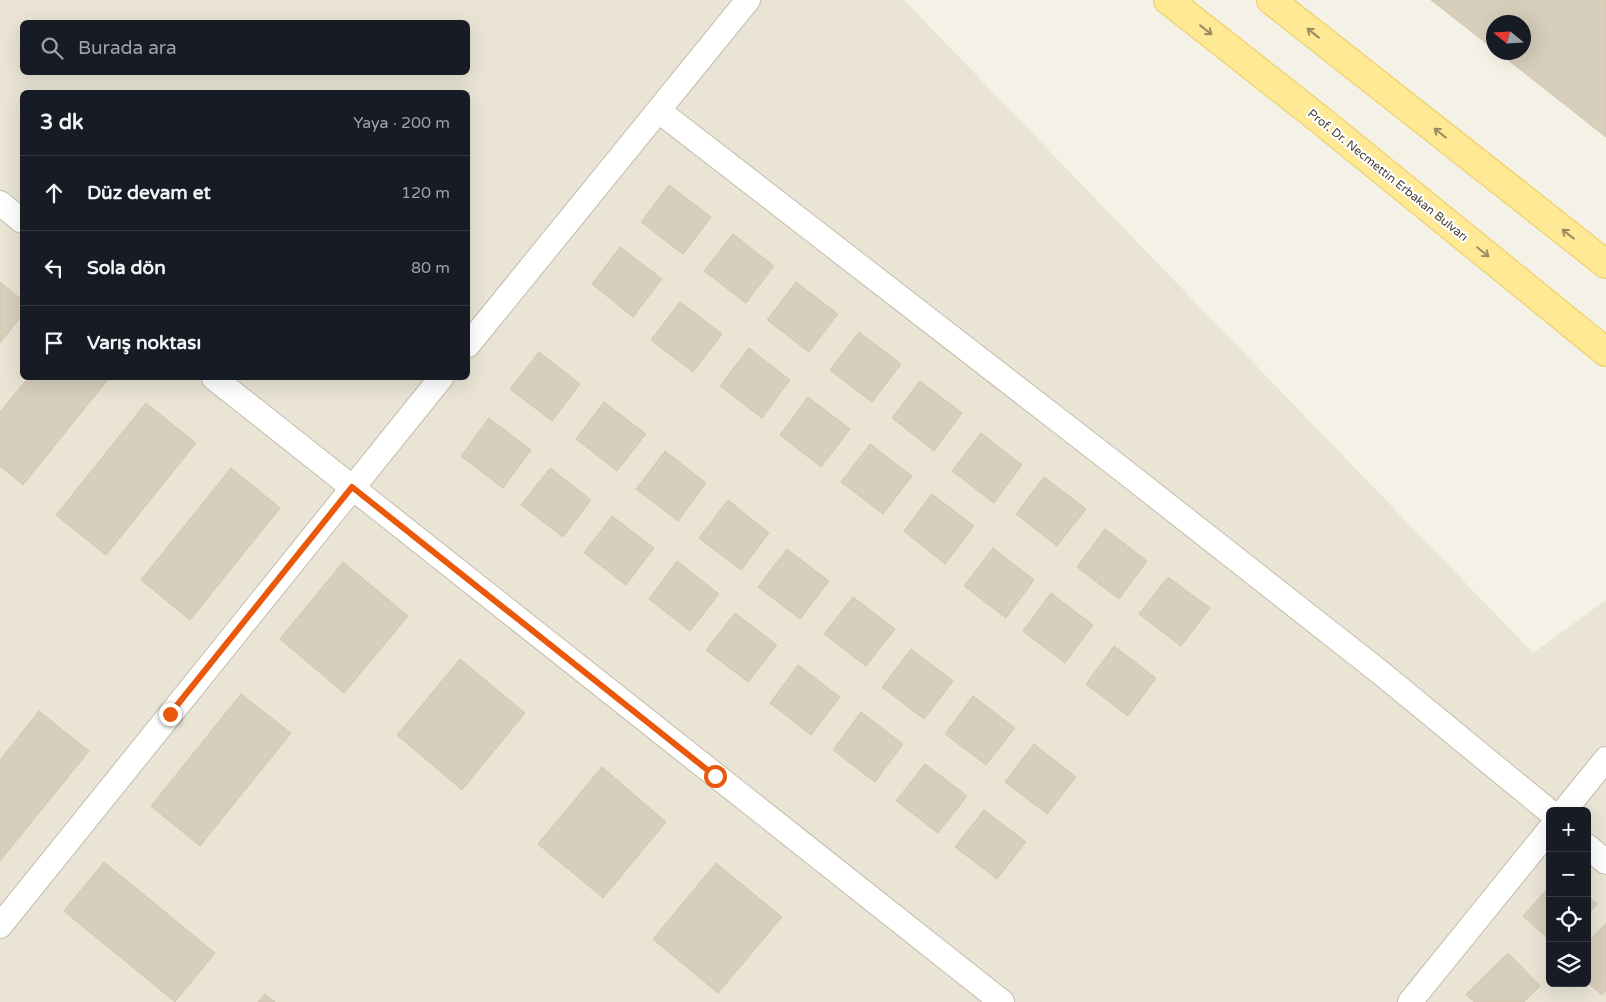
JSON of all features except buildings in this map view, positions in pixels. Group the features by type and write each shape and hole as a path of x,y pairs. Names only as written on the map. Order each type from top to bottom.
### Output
{"main road":[{"name":"Prof. Dr. Necmettin Erbakan Bulvarı","path":"1168,0 1318,118 1606,352"},
{"path":"1271,0 1606,264"}],"street":[{"path":"470,343 748,0"},
{"path":"659,111 1256,575 1546,809"},
{"path":"0,203 20,220"},
{"path":"217,380 1002,1002"},
{"path":"0,926 439,380"},
{"path":"1567,807 1606,759"},
{"path":"1410,1002 1546,834"},
{"path":"1591,849 1606,862"}],"shaded area":[{"path":"0,0 904,0 1533,653 1606,600 1606,1002 0,1002"}],"route":[{"path":"170,714 352,487 715,776"}]}
